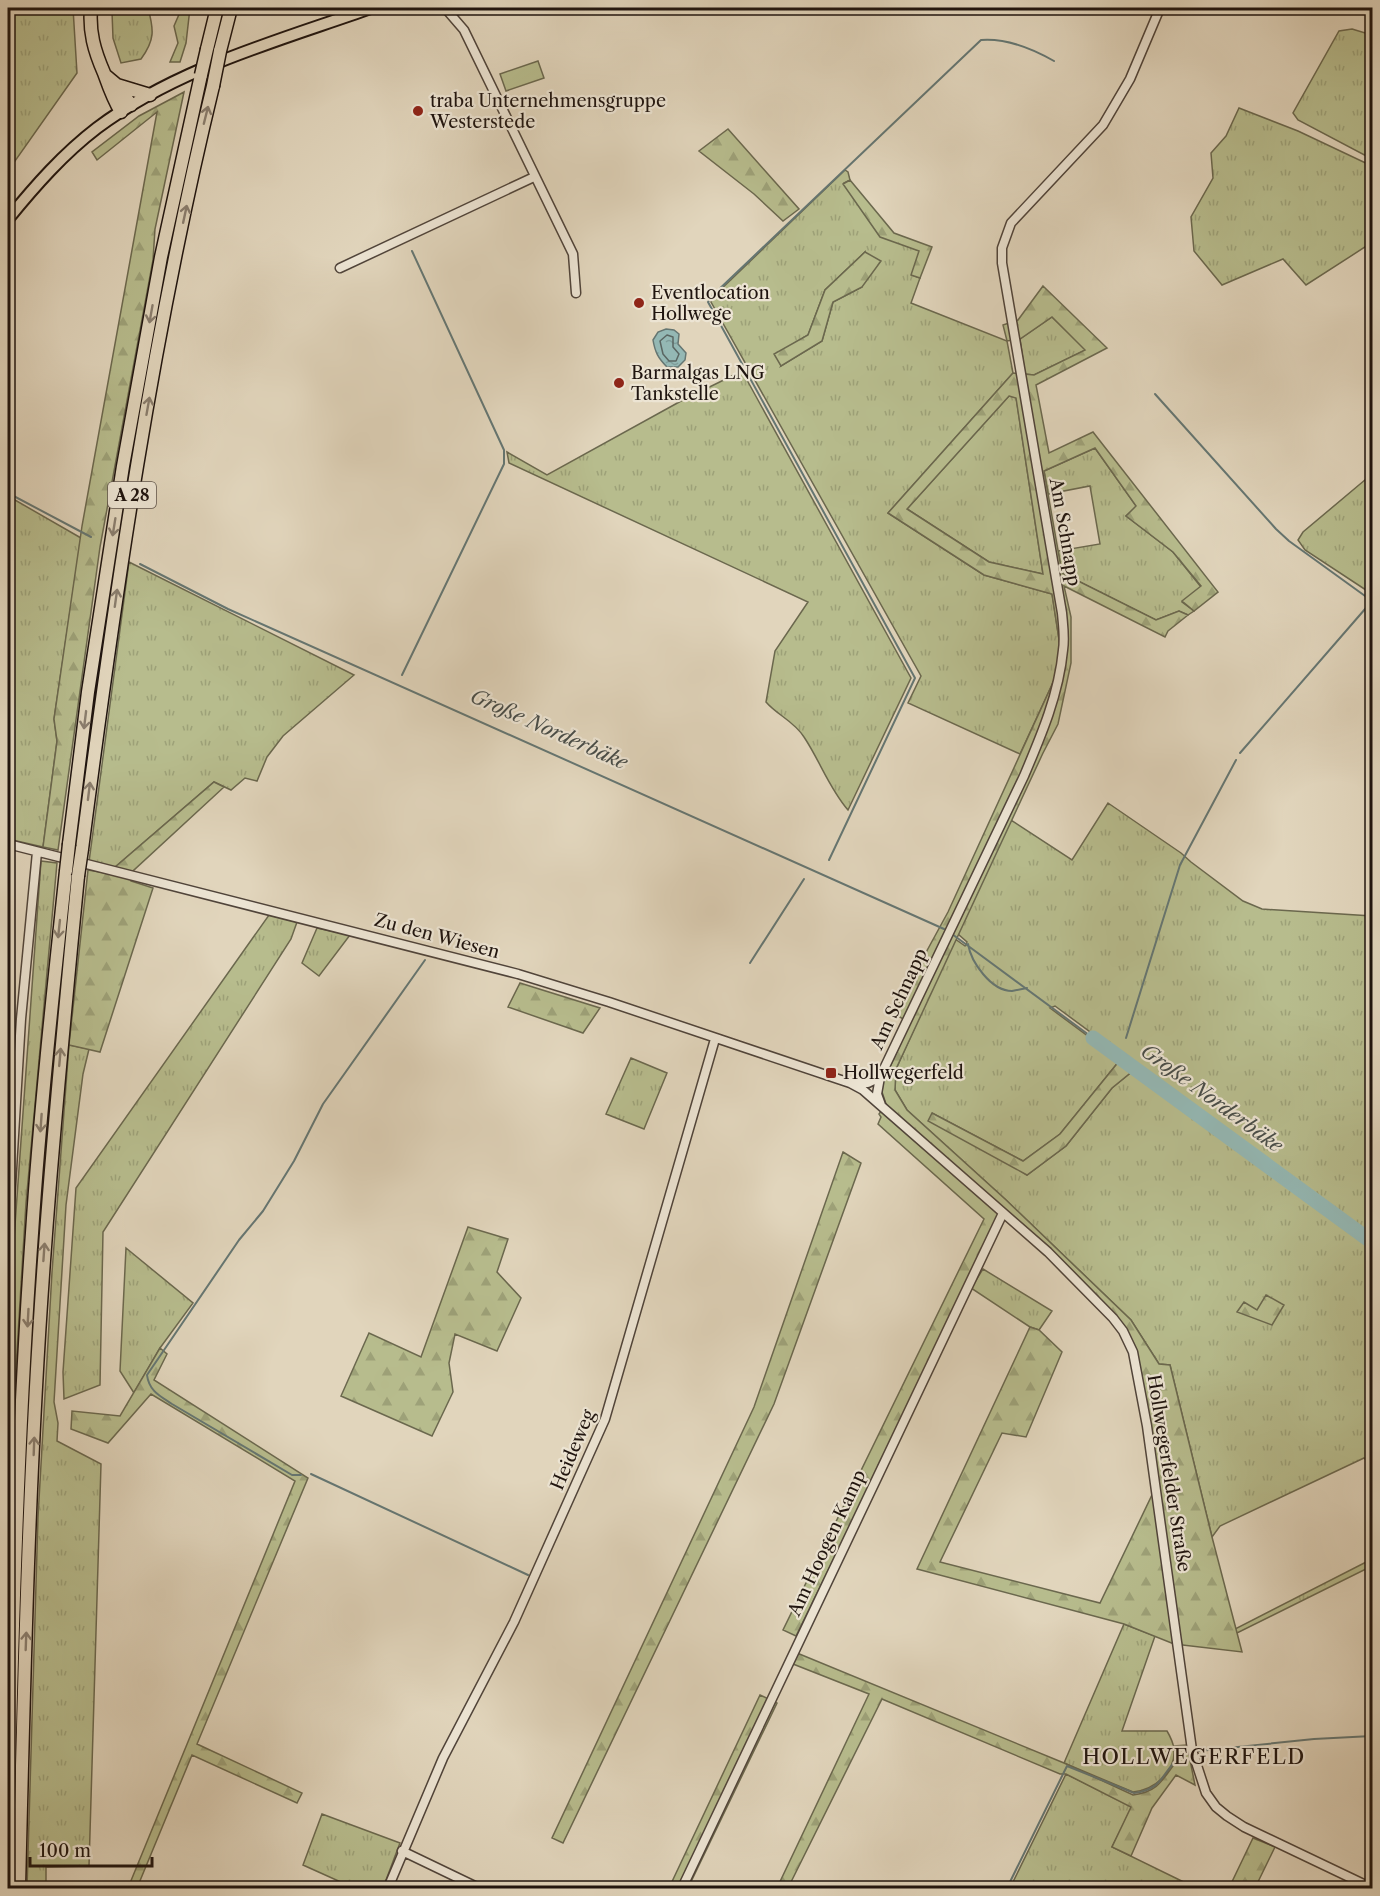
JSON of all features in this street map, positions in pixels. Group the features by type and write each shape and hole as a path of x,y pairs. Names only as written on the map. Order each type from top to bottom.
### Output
{"highway":[{"path":"91,8 92,39 96,56 111,97 126,109"},
{"path":"209,8 204,34 214,50"},
{"name":"A 28","path":"20,1888 33,1458 58,1079 78,876 103,685 136,471 170,285 213,86 217,8"},
{"name":"A 28","path":"8,1821 21,1423 32,1234 52,992 69,844 88,692 123,466 161,257 197,92 231,8"},
{"path":"104,75 117,85 150,95"},
{"path":"117,85 126,109"}],"main road":[{"path":"8,219 59,161 97,128 150,95 184,77 236,56 370,8"}],"street":[{"path":"445,8 459,22"},
{"path":"455,8 459,22 573,254 576,293"},
{"name":"Am Schnapp","path":"881,1105 877,1094 880,1077 1024,776 1045,726 1059,677 1064,648 1062,613 1002,263 1002,248 1011,223 1102,125 1130,79 1160,8"},
{"path":"340,268 534,177"},
{"name":"Zu den Wiesen","path":"8,844 518,974 850,1083"},
{"path":"8,1235 20,1030 37,852"},
{"name":"Heideweg","path":"388,1888 443,1758 514,1622 605,1419 715,1039"},
{"name":"Am Schnapp","path":"850,1083 868,1083 880,1077"},
{"name":"Hollwegerfelder Straße","path":"850,1083 863,1090 881,1105 1048,1252 1123,1331 1133,1352 1147,1426 1192,1750 1206,1794 1216,1807 1244,1827 1372,1888"},
{"name":"Am Hoogen Kamp","path":"682,1888 1003,1212"},
{"path":"402,1851 479,1888"}],"green space":[{"path":"8,8 73,8 77,73 8,171"},
{"path":"115,8 148,8 152,35 149,46 141,59 121,63 113,38 112,12"},
{"path":"177,8 190,8 186,43 180,62 170,62 178,43 174,26 180,12"},
{"path":"1352,29 1372,35 1372,159 1298,120 1293,113 1339,31"},
{"path":"538,61 544,78 506,91 500,74"},
{"path":"184,92 155,229 153,260 100,547 58,850 43,847 57,741 54,719 82,526 157,112 97,160 92,152 139,116"},
{"path":"1239,108 1298,131 1372,166 1372,240 1365,247 1306,285 1283,259 1222,285 1194,251 1191,217 1213,178 1211,153 1226,136"},
{"path":"728,129 799,209 783,221 754,194 699,151"},
{"path":"845,170 850,180 844,183 880,236 920,251 912,275 920,278 911,303 1007,341 1013,373 888,513 984,575 1052,594 1060,646 1056,676 1020,754 908,703 921,676 711,302 714,296","holes":["865,252 862,287 833,302 822,341 781,366 792,345 808,335 825,290"]},
{"path":"850,180 894,233 932,247 920,278 911,275 919,251 880,237 843,184"},
{"path":"865,252 881,261 862,287 833,302 822,341 781,366 774,354 808,335 825,290"},
{"path":"1043,286 1107,348 1036,385 1049,453 1093,432 1218,592 1194,611 1182,601 1201,586 1173,552 1126,516 1136,506 1095,448 1044,471 1062,573 1156,620 1179,611 1188,615 1168,631 1165,637 1064,586 1071,617 1071,663 1058,724 896,1069 895,1090 907,1110 1005,1199 1131,1320 1159,1364 1170,1365 1242,1652 1174,1644 1124,1624 917,1569 1030,1327 1039,1330 1062,1352 1026,1437 1002,1433 940,1562 1100,1603 1152,1495 1159,1493 1135,1349 1050,1251 999,1213 796,1636 783,1630 984,1219 878,1124 881,1117 879,1114 886,1104 882,1092 883,1082 910,1023 893,1013 948,912 1056,676 1060,646 1052,594 984,575 888,513 1013,373 1034,375 1085,350 1052,317 1020,339 1007,341 1003,325 1018,320","holes":["1009,396 1016,398 1043,574 989,562 907,509"]},
{"path":"1052,317 1086,350 1034,375 1025,374 1020,339"},
{"path":"742,371 911,678 848,810 835,793 800,731 766,702 775,651 808,602 509,463 507,452 547,475 681,401"},
{"path":"1009,396 1016,397 1043,574 989,562 907,509"},
{"path":"1095,448 1137,507 1126,516 1173,552 1201,587 1182,602 1194,611 1188,615 1179,611 1156,620 1062,573 1058,551 1100,544 1090,486 1048,494 1044,471"},
{"path":"1372,474 1372,594 1305,550 1298,540 1303,532"},
{"path":"8,496 81,538 54,719 57,741 43,847 8,839"},
{"path":"129,562 354,675 283,736 267,757 257,781 245,778 231,790 214,782 114,868 89,862"},
{"path":"214,782 224,787 133,871 131,881 153,888 100,1052 69,1045 88,870 111,874 114,868"},
{"path":"1108,803 1181,853 1243,901 1262,909 1372,916 1372,1240 1055,1006 1050,1008 1120,1060 1060,1134 1023,1161 932,1113 1027,1175 1066,1146 1112,1088 1134,1070 1372,1245 1372,1466 1364,1458 1220,1526 1212,1537 1170,1365 1159,1364 1131,1320 1005,1199 907,1110 895,1090 896,1069 955,939 965,946 967,942 958,934 1011,820 1072,860"},
{"path":"41,861 57,863 26,1203 13,1417 8,1549 8,1323"},
{"path":"269,915 297,922 291,939 103,1232 100,1385 64,1399 63,1372 76,1188"},
{"path":"317,928 350,935 319,976 302,963"},
{"path":"520,983 600,1008 583,1033 508,1007"},
{"path":"69,1045 89,1049 83,1074 66,1205 54,1402 58,1423 57,1441 101,1464 89,1866 46,1867 46,1888 27,1888 38,1517 52,1272"},
{"path":"631,1058 667,1073 644,1129 606,1114"},
{"path":"1120,1060 1134,1070 1112,1088 1066,1146 1027,1175 928,1121 932,1113 1023,1161 1060,1134"},
{"path":"843,1152 861,1163 774,1404 563,1843 552,1838 754,1407"},
{"path":"468,1227 508,1239 497,1272 521,1298 497,1351 455,1334 449,1363 453,1392 432,1436 341,1396 369,1333 421,1357"},
{"path":"126,1248 193,1303 160,1348 134,1393 120,1371"},
{"path":"983,1269 1052,1311 1039,1330 1030,1327 971,1288"},
{"path":"1266,1295 1284,1305 1272,1325 1237,1312 1244,1302 1257,1310"},
{"path":"160,1348 167,1354 154,1380 308,1478 197,1744 302,1793 297,1803 192,1755 137,1888 128,1888 295,1481 151,1394 108,1443 71,1429 72,1411 120,1416"},
{"path":"1372,1559 1372,1566 1237,1633 1235,1629"},
{"path":"1124,1624 1155,1636 1122,1731 1167,1731 1174,1749 1171,1765 1162,1778 1149,1788 1133,1792 1064,1763"},
{"path":"797,1653 1064,1763 1133,1795 1141,1794 1158,1785 1175,1763 1174,1746 1187,1745 1195,1785 1176,1775 1152,1808 1131,1856 1112,1847 1131,1807 1066,1774 1060,1774 882,1699 788,1888 777,1888 869,1694 793,1664"},
{"path":"760,1695 777,1703 688,1888 669,1888"},
{"path":"1066,1774 1132,1807 1112,1847 1196,1888 1010,1888"},
{"path":"322,1814 400,1843 383,1888 354,1888 303,1865"},
{"path":"1253,1838 1275,1847 1255,1888 1229,1888"}],"water":[{"path":"666,329 674,330 679,334 678,344 686,353 685,360 678,367 667,367 659,358 655,348 653,340 658,332"}],"waterway":[{"path":"829,860 915,678 708,302 981,40 1019,45 1054,61"},
{"path":"402,675 504,464 504,450 412,251"},
{"path":"1155,394 1276,529 1372,601"},
{"name":"Große Norderbäke","path":"8,493 91,537"},
{"name":"Große Norderbäke","path":"140,564 228,609 944,929"},
{"path":"1240,753 1372,601"},
{"path":"1126,1038 1180,865 1236,760"},
{"path":"750,963 804,879"},
{"name":"Große Norderbäke","path":"952,934 1093,1038"},
{"name":"Große Norderbäke","path":"968,944 973,959 990,981 1004,990 1027,988"},
{"path":"301,1475 292,1475 159,1396 150,1385 147,1375 239,1240 263,1211 294,1161 323,1104 425,960"},
{"name":"Große Norderbäke","path":"1093,1038 1372,1242"},
{"path":"311,1474 528,1575"},
{"path":"1199,1751 1314,1739 1372,1736"},
{"path":"1007,1888 1067,1766 1134,1793 1153,1787 1185,1754"}],"place":[{"name":"traba Unternehmensgruppe Westerstede","path":"418,111"},
{"name":"Eventlocation Hollwege","path":"639,303"},
{"name":"Barmalgas LNG Tankstelle","path":"619,383"},
{"name":"Hollwegerfeld","path":"831,1073"}],"district":[{"name":"HOLLWEGERFELD","path":"1194,1757"}]}
